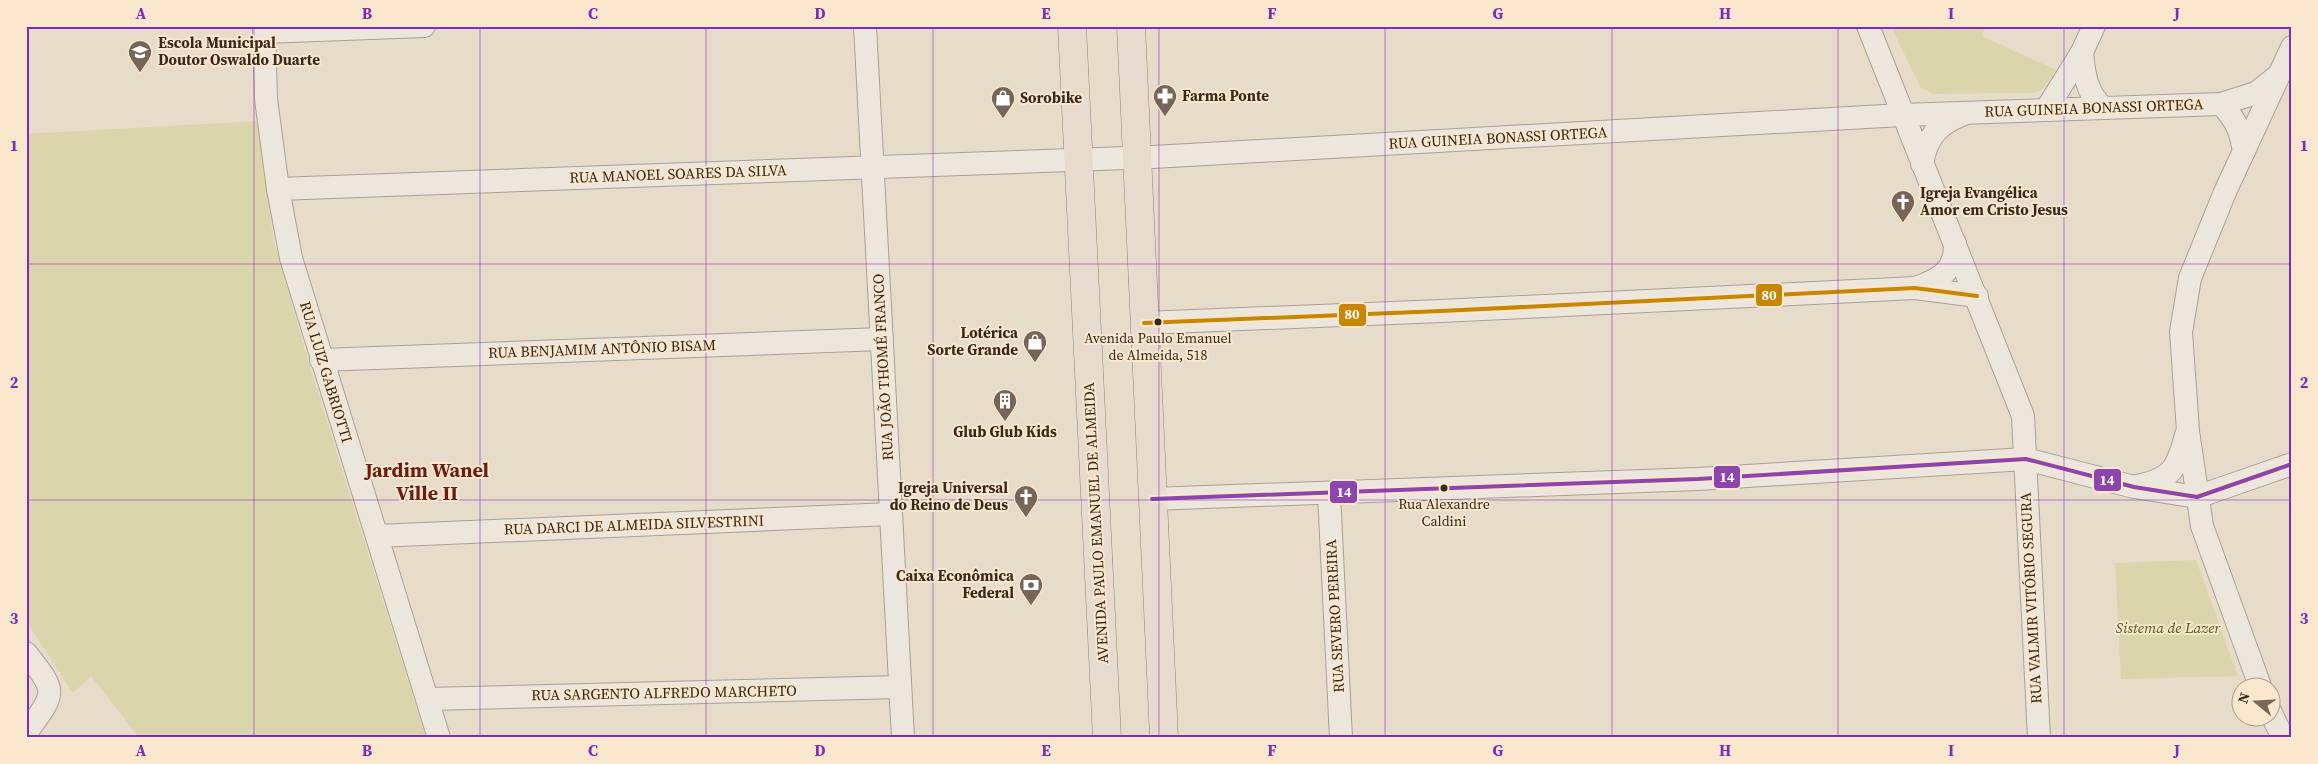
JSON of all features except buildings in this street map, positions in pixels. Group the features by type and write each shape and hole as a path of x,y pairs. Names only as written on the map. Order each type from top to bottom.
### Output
{"main road":[{"name":"AVENIDA PAULO EMANUEL DE ALMEIDA","path":"1072,26 1107,738"},
{"path":"1131,26 1164,738"}],"street":[{"path":"264,29 424,26"},
{"name":"RUA JOÃO THOMÉ FRANCO","path":"865,26 903,738"},
{"name":"RUA VALMIR VITÓRIO SEGURA","path":"1868,26 2024,416 2025,488 2039,738"},
{"path":"2046,110 2082,52 2094,26"},
{"name":"RUA LUIZ GABRIOTTI","path":"264,29 266,99 278,189 290,258 439,738"},
{"path":"2256,676 2202,526 2188,431 2181,332 2190,278 2244,151 2292,47"},
{"path":"2082,52 2084,74 2089,91 2103,108"},
{"path":"1859,118 1871,108 1879,96 1883,83 1882,63"},
{"name":"RUA GUINEIA BONASSI ORTEGA","path":"1137,157 1902,115 2221,104 2256,93 2279,75"},
{"name":"RUA GUINEIA BONASSI ORTEGA","path":"2221,104 2232,116 2241,131 2244,151"},
{"name":"RUA GUINEIA BONASSI ORTEGA","path":"1922,164 1928,141 1938,129 1949,120 1967,113"},
{"path":"1078,159 1137,157"},
{"name":"RUA MANOEL SOARES DA SILVA","path":"278,189 1078,159"},
{"path":"1915,288 1942,276 1951,266 1956,254 1955,242"},
{"path":"1144,323 1441,312 1915,288 1977,296"},
{"name":"RUA BENJAMIM ANTÔNIO BISAM","path":"321,360 882,339"},
{"path":"2134,487 2160,481 2175,466 2188,431"},
{"path":"1152,499 1698,479 2026,459 2134,487 2197,497 2292,464"},
{"name":"RUA SEVERO PEREIRA","path":"1329,494 1341,738"},
{"name":"RUA DARCI DE ALMEIDA SILVESTRINI","path":"377,536 891,514"},
{"path":"26,653 46,678 51,691 46,706 26,733"},
{"name":"RUA SARGENTO ALFREDO MARCHETO","path":"428,699 900,687"},
{"path":"2277,726 2283,738"}],"green space":[{"path":"1891,26 1986,26 1982,36 2056,70 2045,87 2034,93 1933,94 1920,87"},
{"path":"259,121 273,238 308,361 426,738 137,738 138,736 91,676 73,693 26,621 26,134"},
{"name":"Sistema de Lazer","path":"2196,560 2238,676 2121,679 2115,563"}],"transit line":[{"name":"80","path":"1144,323 1915,288 1977,296"},
{"name":"14","path":"1152,499 1698,479 2026,459 2134,487 2197,497 2292,464"}],"place":[{"name":"Escola Municipal Doutor Oswaldo Duarte","path":"140,73"},
{"name":"Farma Ponte","path":"1165,117"},
{"name":"Sorobike","path":"1003,119"},
{"name":"Igreja Evangélica Amor em Cristo Jesus","path":"1903,223"},
{"name":"Avenida Paulo Emanuel de Almeida, 518","path":"1158,322"},
{"name":"Lotérica Sorte Grande","path":"1035,363"},
{"name":"Glub Glub Kids","path":"1005,422"},
{"name":"Rua Alexandre Caldini","path":"1444,488"},
{"name":"Igreja Universal do Reino de Deus","path":"1026,518"},
{"name":"Caixa Econômica Federal","path":"1031,606"}],"district":[{"name":"Jardim Wanel Ville II","path":"427,482"}]}
